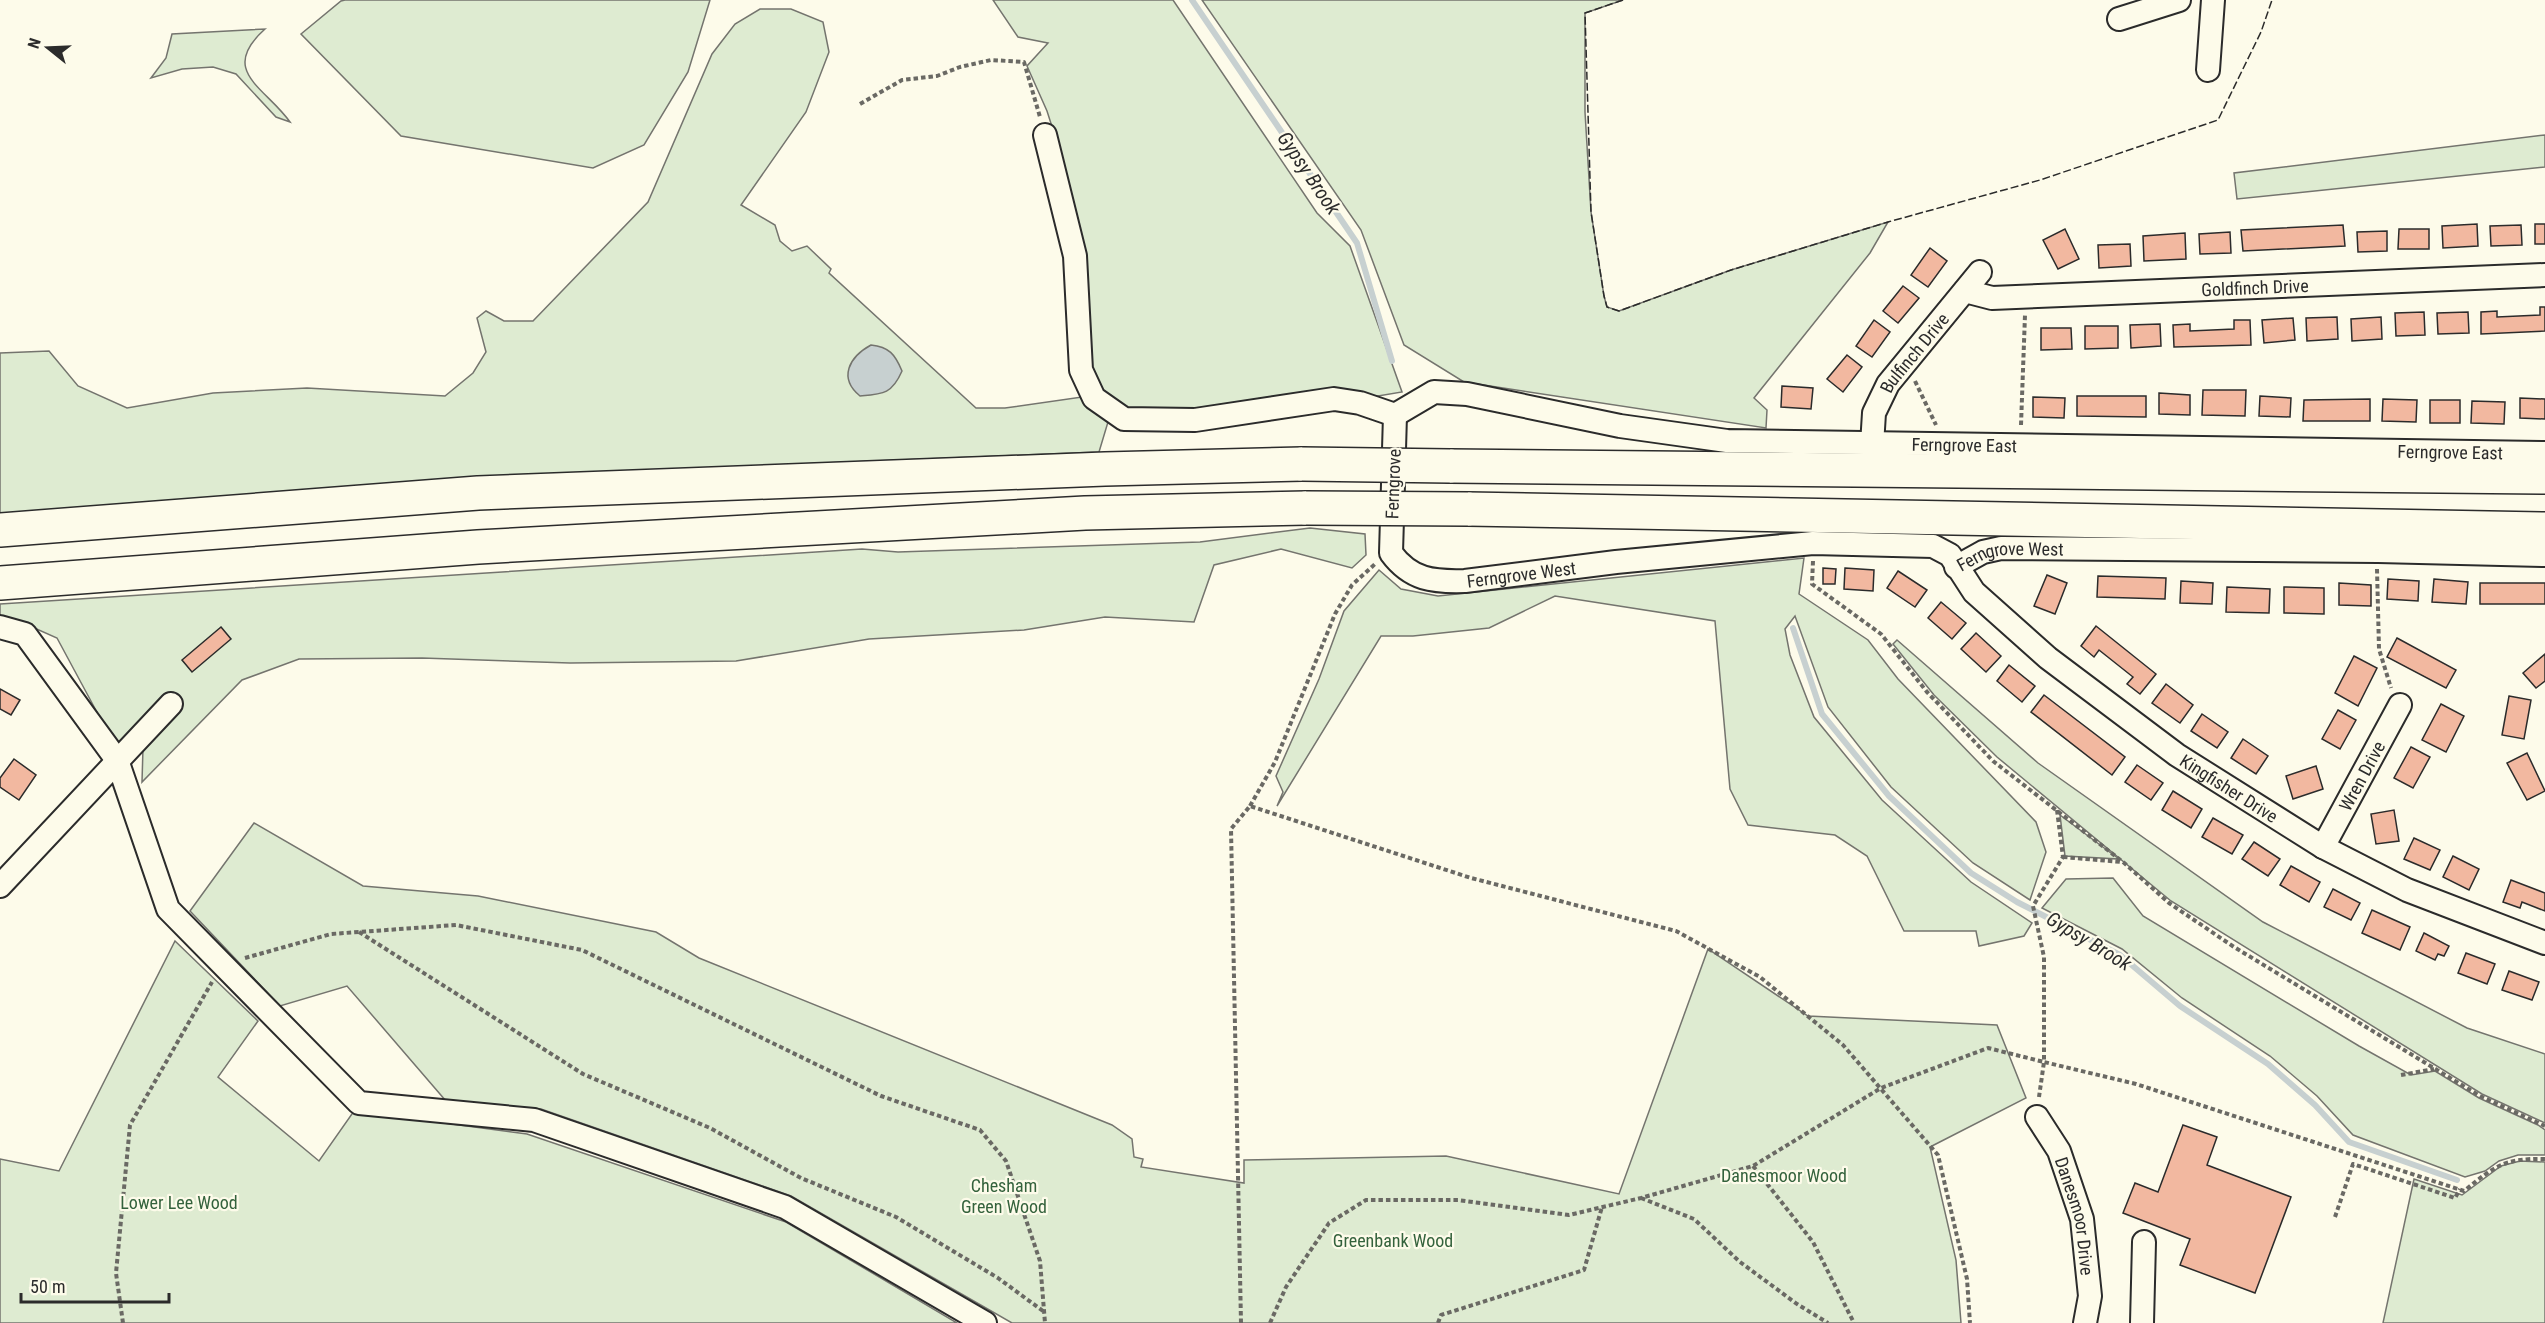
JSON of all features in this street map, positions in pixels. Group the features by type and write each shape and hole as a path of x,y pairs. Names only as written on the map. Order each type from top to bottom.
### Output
{"highway":[{"path":"0,530 478,493 1106,469 1302,464 2545,477"},
{"path":"0,583 490,546 1085,513 1306,508 2545,529"}],"street":[{"path":"2119,19 2179,0"},
{"path":"2208,70 2213,0"},
{"path":"1045,135 1075,256 1081,370 1094,398 1124,419 1195,420 1334,399 1360,403 1395,415"},
{"name":"Bulfinch Drive","path":"1872,445 1874,413 1888,384 1980,272"},
{"name":"Goldfinch Drive","path":"1965,291 1992,298 2545,275"},
{"name":"Ferngrove East","path":"1395,415 1434,392 1467,394 1620,426 1727,441 1937,446 2545,453"},
{"name":"Ferngrove","path":"1391,553 1395,415"},
{"name":"Ferngrove West","path":"1391,553 1402,567 1424,578 1440,582 1813,543 1933,546 1950,555 1956,567 1983,552 2001,548 2378,551 2545,555"},
{"name":"Kingfisher Drive","path":"1956,567 1974,592 2048,658 2177,755 2323,847 2407,890 2545,943"},
{"path":"0,627 25,634 117,760 168,909 359,1103 534,1120 785,1207 985,1323"},
{"path":"0,886 171,704"},
{"name":"Wren Drive","path":"2323,847 2400,705"},
{"name":"Danesmoor Drive","path":"2037,1117 2059,1151 2082,1219 2090,1296 2085,1323"},
{"path":"2142,1323 2144,1242"}],"path":[{"path":"860,104 902,80 937,76 960,67 991,60 1024,62 1045,135"},
{"path":"2021,447 2025,297"},
{"path":"1902,368 1913,378 1938,429 1937,446"},
{"path":"1813,543 1812,584 1881,634 1928,692 1993,761 2122,862 2169,903 2234,947 2480,1096 2545,1126"},
{"path":"2378,551 2376,596 2379,649 2388,682 2400,705"},
{"path":"1241,1323 1231,829 1250,806 1275,762 1335,614 1352,585 1371,567 1391,553"},
{"path":"1250,806 1471,878 1676,931 1760,977 1843,1045 1938,1155 1967,1279 1970,1323"},
{"path":"2037,1117 2044,1062 2044,957 2032,906 2063,857 2057,810"},
{"path":"2063,857 2122,862"},
{"path":"123,1323 116,1273 130,1125 223,964 331,934 456,925 582,950 881,1096 980,1130 1006,1161 1040,1261 1045,1323"},
{"path":"359,932 583,1074 710,1128 801,1178 896,1217 998,1278 1044,1311"},
{"path":"1270,1323 1286,1287 1329,1224 1366,1200 1458,1200 1569,1215 1602,1208 1753,1166 1881,1088 1989,1048 2136,1084 2464,1191 2500,1164 2518,1158 2545,1158"},
{"path":"2401,1075 2435,1069"},
{"path":"2335,1217 2353,1164 2455,1198 2460,1189"},
{"path":"1753,1166 1813,1242 1854,1323"},
{"path":"1641,1198 1694,1219 1740,1262 1797,1304 1828,1323"},
{"path":"1438,1323 1441,1315 1584,1270 1602,1208"}],"green space":[{"path":"345,0 710,0 688,72 644,145 593,168 401,136 301,34"},
{"path":"993,0 1173,0 1317,213 1350,246 1402,392 1366,398 1131,412 1098,390 1090,357 1061,155 1047,111 1027,66 1048,43 1018,37"},
{"path":"1202,0 1623,0 1585,13 1585,112 1591,212 1607,307 1619,311 1731,270 1888,222 1870,253 1754,398 1767,410 1766,428 1464,382 1404,345 1361,230"},
{"path":"760,9 791,9 823,22 829,52 806,112 741,205 775,225 780,241 792,251 807,246 831,269 829,273 976,408 1005,408 1082,397 1108,422 1099,452 604,472 0,514 0,353 49,351 78,386 127,408 213,393 307,388 445,396 473,373 486,352 477,318 486,311 504,321 533,321 648,202 712,54 735,24"},
{"path":"265,29 252,44 246,56 246,68 250,78 290,122 276,117 236,74 213,67 182,69 151,78 166,58 172,34"},
{"path":"2545,135 2545,167 2237,199 2234,173"},
{"path":"1310,528 1365,534 1366,555 1352,568 1281,549 1214,565 1194,622 1105,617 1024,630 869,639 736,661 570,663 422,658 299,659 242,680 142,782 143,748 122,746 113,742 57,638 21,622 0,620 0,604 862,549 898,552 1200,542"},
{"path":"1804,558 1799,594 1868,640 1898,679 2036,822 2046,852 2030,900 1973,863 1891,787 1828,707 1795,616 1785,629 1790,655 1814,717 1882,800 1971,882 2032,923 2024,936 1979,946 1976,931 1904,931 1867,856 1835,835 1748,825 1730,789 1715,621 1555,596 1489,628 1413,636 1381,636 1277,806 1283,792 1276,776 1319,679 1344,611 1379,570 1401,589 1438,596"},
{"path":"1897,640 2038,763 2263,922 2467,1028 2545,1054 2545,1123 2482,1094 2171,901 1997,757 1934,695 1893,644"},
{"path":"2060,815 2119,859 2065,856"},
{"path":"254,823 363,886 478,896 656,932 699,958 1112,1125 1132,1139 1134,1157 1143,1159 1141,1167 1244,1183 1244,1160 1446,1156 1619,1194 1708,949 1808,1016 1997,1025 2026,1098 1930,1147 1956,1260 1961,1323 1012,1323 791,1196 541,1109 446,1101 347,986 280,1006 190,911"},
{"path":"2113,878 2143,916 2359,1046 2411,1075 2435,1071 2479,1098 2538,1125 2545,1130 2545,1155 2518,1155 2499,1161 2485,1171 2465,1177 2353,1135 2317,1096 2270,1056 2182,998 2122,949 2042,908 2066,879"},
{"name":"Lower Lee Wood","path":"175,941 258,1021 218,1077 319,1161 354,1111 527,1134 786,1222 957,1323 0,1323 0,1159 59,1171"},
{"path":"2520,1161 2545,1162 2545,1323 2383,1323 2414,1179 2462,1195 2501,1166"}],"shaded area":[{"path":"871,345 891,352 902,371 894,384 886,391 860,396 849,382 849,368 857,356"}],"building":[{"path":"2477,224 2478,246 2443,248 2442,226"},
{"path":"2535,224 2545,224 2545,244 2535,244"},
{"path":"2343,225 2345,246 2243,251 2241,230"},
{"path":"2521,225 2522,245 2491,246 2490,226"},
{"path":"2065,229 2079,259 2058,269 2043,240"},
{"path":"2399,229 2429,229 2429,249 2398,249"},
{"path":"2387,231 2387,251 2358,252 2357,232"},
{"path":"2230,232 2231,253 2200,254 2199,234"},
{"path":"2185,233 2186,259 2144,261 2143,236"},
{"path":"2130,244 2131,266 2099,268 2098,245"},
{"path":"1930,248 1947,261 1928,287 1911,275"},
{"path":"1903,286 1919,298 1898,323 1883,311"},
{"path":"2540,307 2545,307 2545,331 2481,334 2481,312 2497,311 2497,317 2540,315"},
{"path":"2424,312 2425,335 2396,336 2395,313"},
{"path":"2468,312 2469,333 2438,334 2437,313"},
{"path":"2337,317 2338,339 2307,341 2306,318"},
{"path":"2381,317 2382,339 2352,341 2351,319"},
{"path":"2293,318 2295,340 2264,343 2262,320"},
{"path":"1874,320 1890,332 1872,357 1856,346"},
{"path":"2234,320 2250,320 2251,345 2174,347 2173,325 2190,324 2190,331 2234,329"},
{"path":"2160,324 2161,346 2131,348 2130,325"},
{"path":"2085,326 2118,326 2118,348 2085,349"},
{"path":"2041,328 2071,328 2072,349 2041,350"},
{"path":"1847,355 1862,367 1843,392 1827,379"},
{"path":"1782,386 1813,388 1811,409 1781,407"},
{"path":"2203,390 2246,390 2245,416 2202,415"},
{"path":"2159,393 2190,395 2190,415 2159,414"},
{"path":"2077,396 2146,396 2146,417 2077,416"},
{"path":"2260,396 2291,398 2290,417 2259,416"},
{"path":"2033,397 2065,398 2064,418 2033,417"},
{"path":"2520,398 2545,399 2545,419 2520,418"},
{"path":"2370,399 2370,421 2303,421 2304,400"},
{"path":"2383,399 2417,400 2416,422 2382,421"},
{"path":"2430,400 2460,400 2460,423 2430,423"},
{"path":"2472,401 2505,402 2504,424 2471,423"},
{"path":"1823,568 1836,569 1835,584 1823,584"},
{"path":"1845,568 1874,570 1873,591 1844,589"},
{"path":"1898,571 1927,590 1915,607 1887,588"},
{"path":"2047,575 2067,583 2055,614 2034,606"},
{"path":"2098,576 2166,578 2165,599 2097,597"},
{"path":"2388,579 2419,581 2418,601 2387,599"},
{"path":"2434,579 2468,582 2466,604 2432,602"},
{"path":"2181,581 2213,583 2212,604 2180,603"},
{"path":"2339,583 2371,585 2371,606 2339,605"},
{"path":"2480,583 2545,583 2545,604 2480,604"},
{"path":"2227,587 2270,589 2269,613 2226,612"},
{"path":"2284,587 2324,588 2324,614 2284,613"},
{"path":"1941,602 1966,623 1952,639 1928,618"},
{"path":"2096,626 2156,674 2140,694 2127,684 2133,677 2099,650 2094,657 2081,646"},
{"path":"221,627 231,639 192,672 182,660"},
{"path":"1976,633 2001,656 1986,672 1961,649"},
{"path":"2397,638 2456,670 2446,688 2387,657"},
{"path":"2545,654 2545,681 2536,688 2523,673"},
{"path":"2354,656 2377,668 2358,706 2335,693"},
{"path":"2009,665 2035,686 2022,702 1997,681"},
{"path":"2166,684 2193,705 2180,723 2152,703"},
{"path":"0,689 20,700 11,715 0,709"},
{"path":"2044,695 2125,757 2112,775 2031,712"},
{"path":"2509,696 2531,700 2524,739 2502,735"},
{"path":"2441,704 2464,716 2446,752 2422,740"},
{"path":"2338,710 2356,720 2340,749 2322,739"},
{"path":"2202,714 2228,732 2217,748 2191,731"},
{"path":"2243,739 2268,756 2256,774 2231,758"},
{"path":"2411,747 2430,757 2413,788 2394,778"},
{"path":"2527,753 2545,791 2527,800 2507,763"},
{"path":"14,759 36,775 19,800 0,787 0,778"},
{"path":"2137,765 2163,783 2151,800 2125,782"},
{"path":"2316,766 2323,789 2293,799 2286,776"},
{"path":"2173,791 2202,809 2191,828 2162,810"},
{"path":"2394,810 2399,841 2376,844 2371,814"},
{"path":"2213,818 2243,835 2232,854 2202,837"},
{"path":"2414,838 2440,850 2430,870 2404,859"},
{"path":"2254,842 2280,859 2268,876 2242,859"},
{"path":"2453,856 2479,869 2469,890 2443,877"},
{"path":"2291,866 2320,882 2309,902 2280,885"},
{"path":"2511,880 2545,893 2545,911 2522,902 2520,908 2503,902"},
{"path":"2333,889 2360,903 2351,920 2324,907"},
{"path":"2372,910 2410,927 2400,950 2362,933"},
{"path":"2424,933 2449,946 2444,956 2438,954 2435,960 2416,951"},
{"path":"2466,953 2495,964 2487,984 2458,973"},
{"path":"2509,971 2539,982 2532,1000 2502,990"},
{"path":"2183,1125 2217,1137 2207,1165 2291,1197 2255,1293 2180,1265 2190,1239 2123,1213 2135,1183 2158,1192"}],"waterway":[{"name":"Gypsy Brook","path":"1192,0 1357,243 1392,361"},
{"name":"Gypsy Brook","path":"1793,628 1822,714 1889,796 1971,873 2017,902 2120,955 2180,1006 2268,1064 2315,1105 2349,1142 2457,1180"}],"fence":[{"path":"1623,0 1585,13 1591,212 1607,307 1619,311 1731,270 1888,222 2040,180 2218,120 2261,32 2272,0"}],"park label":[{"name":"Danesmoor Wood","path":"1784,1175"},
{"name":"Chesham Green Wood","path":"1004,1195"},
{"name":"Greenbank Wood","path":"1393,1240"}]}
